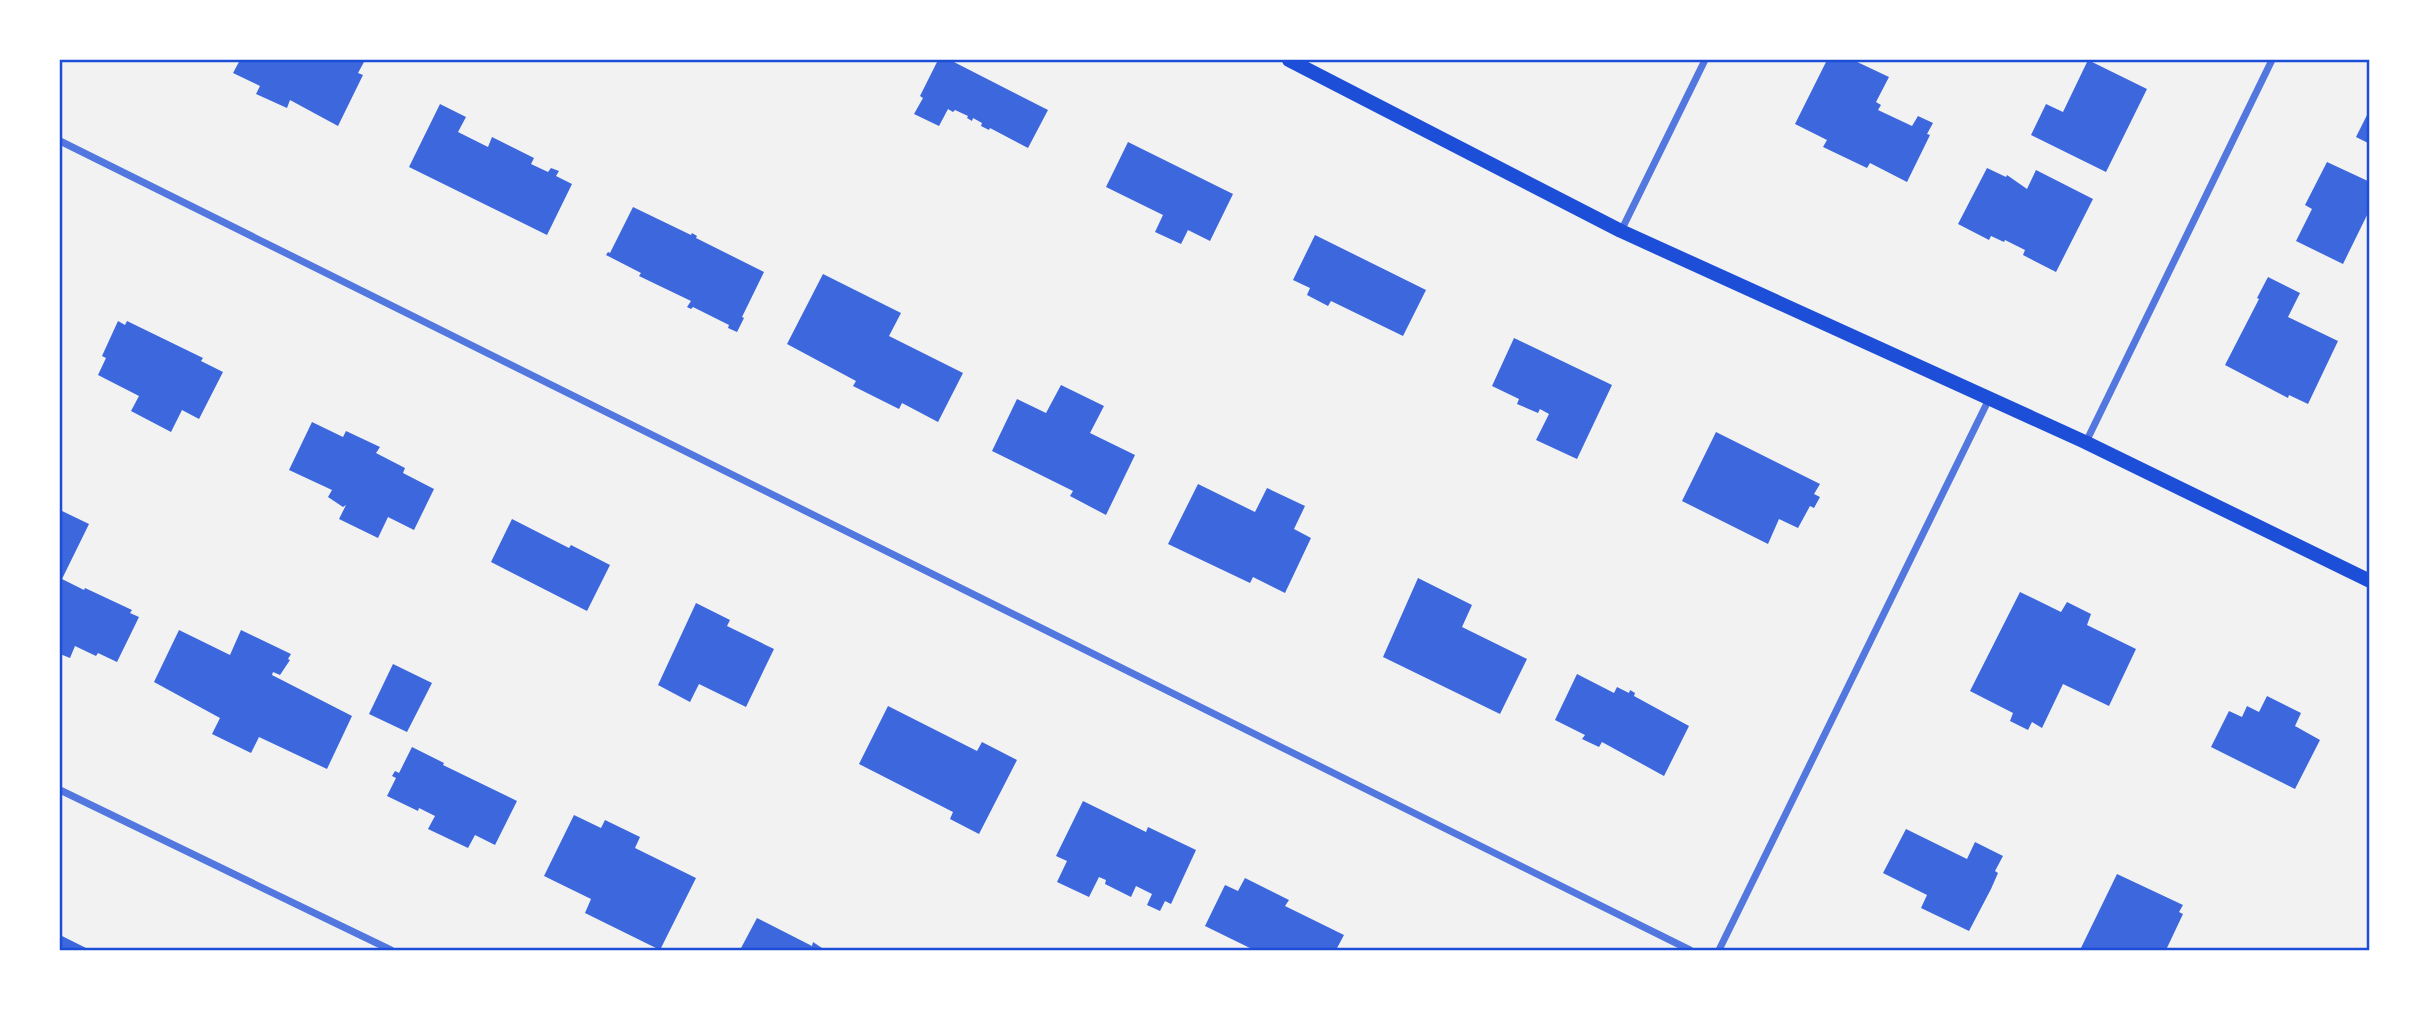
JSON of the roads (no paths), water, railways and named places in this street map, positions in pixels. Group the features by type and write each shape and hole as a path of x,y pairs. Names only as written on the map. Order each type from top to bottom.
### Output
{"main road":[{"path":"1289,60 1621,232 2085,442 2370,581"}],"street":[{"path":"1621,232 1705,60"},
{"path":"2085,442 2272,60"},
{"path":"60,141 1690,950"},
{"path":"1719,950 1989,399"},
{"path":"60,790 391,950"}]}
